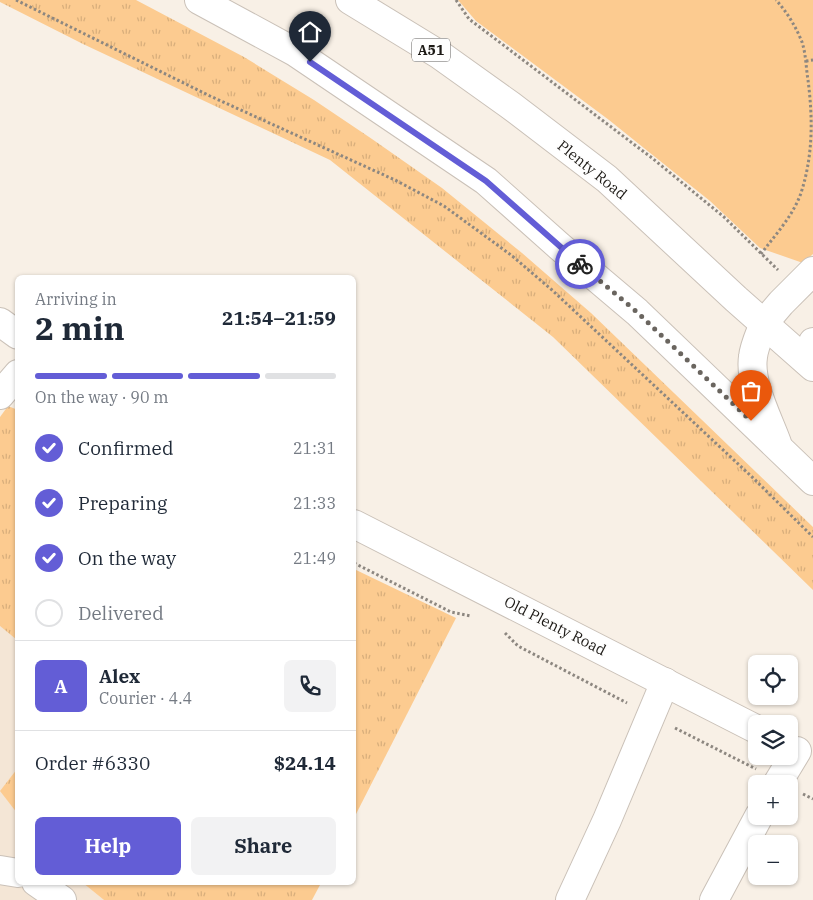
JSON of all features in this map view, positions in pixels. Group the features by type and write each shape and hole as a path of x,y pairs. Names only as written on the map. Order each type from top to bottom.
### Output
{"main road":[{"path":"199,0 295,52 486,181 637,312 813,481"},
{"name":"Plenty Road","path":"350,0 440,55 510,104 607,179 764,323 811,357"},
{"path":"779,449 753,375 753,354 764,323 813,270"},
{"path":"0,322 15,333"},
{"path":"0,395 15,378"},
{"name":"Old Plenty Road","path":"356,525 748,725"},
{"path":"570,900 607,820 665,682"},
{"path":"782,775 800,752"},
{"path":"714,900 754,825"},
{"path":"0,870 15,872"}],"path":[{"path":"16,0 210,96 395,180 444,206 511,255 552,290 751,476 813,537"},
{"path":"456,0 469,19 652,158 724,217 761,254 787,219 800,195 809,169 812,136 811,102 802,44 795,27 776,0"},
{"path":"806,62 813,60"},
{"path":"356,564 451,612 478,617"},
{"path":"503,631 518,646 764,775"}],"shaded area":[{"path":"0,626 15,638 15,772 1,791 15,810 15,885 85,885 104,900 0,900"}],"green space":[{"path":"0,0 136,0 244,57 314,100 442,188 522,253 591,313 813,527 813,590 553,337 330,160 83,44 0,2"},
{"path":"458,0 813,0 813,254 803,263 760,248 710,201 609,120 476,21"},
{"path":"8,406 15,409 15,638 0,626 0,417"},
{"path":"356,570 456,618 356,814"},
{"path":"15,772 15,810 0,791"},
{"path":"85,885 320,885 312,900 104,900"}],"way so far":[{"path":"580,264 637,312 751,421"}],"route":[{"path":"310,62 421,135 486,181 580,264"}]}
